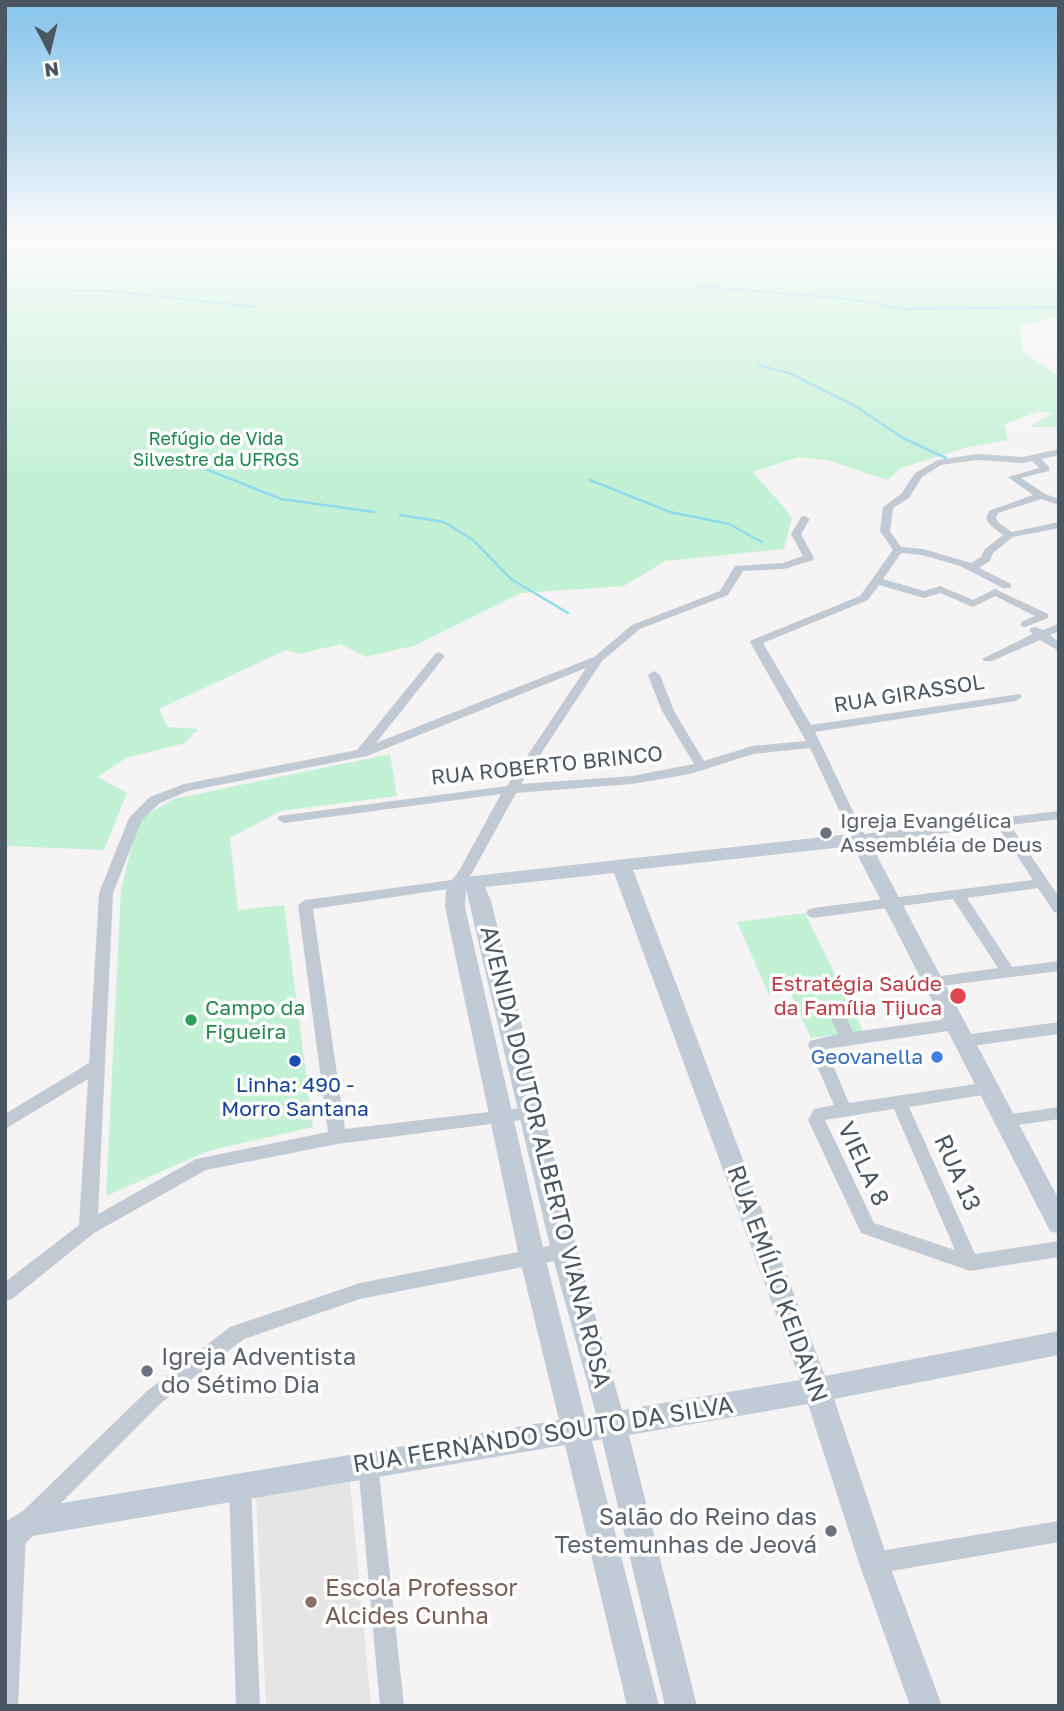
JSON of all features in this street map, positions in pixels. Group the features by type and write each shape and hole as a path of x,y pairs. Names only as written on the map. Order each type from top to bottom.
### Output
{"street":[{"path":"898,550 886,531 888,507 905,496 918,475 938,463 975,457 1021,460 1059,452"},
{"path":"1033,457 1046,469 1013,477 1041,496 1059,502"},
{"path":"1010,536 995,525 992,518 994,510 1041,496"},
{"path":"461,886 511,789 598,659 636,627 723,594 739,568 784,566 808,558 796,534 805,519"},
{"path":"971,568 986,559 988,552 1010,536 1059,525"},
{"path":"876,581 923,595 940,589 973,604 1007,586 971,568 923,552 898,550"},
{"path":"898,550 864,598 756,642 807,729 891,902 1059,1224"},
{"path":"995,592 1044,615 1025,624 1059,648"},
{"path":"988,659 1039,633 1059,627"},
{"path":"362,753 439,656"},
{"path":"88,1228 106,892 136,818 155,800 184,788 362,753 598,659"},
{"path":"654,675 667,711 700,764"},
{"name":"RUA GIRASSOL","path":"807,729 1016,697"},
{"name":"RUA ROBERTO BRINCO","path":"284,819 511,789 632,780 685,771 700,764 752,750 813,744"},
{"path":"337,1137 305,905 461,886 623,871 693,868 740,855 1059,815"},
{"path":"1000,821 1059,909"},
{"name":"RUA EMÍLIO KEIDANN","path":"623,871 817,1390 874,1563 926,1706"},
{"path":"813,913 1042,883"},
{"name":"AVENIDA DOUTOR ALBERTO VIANA ROSA","path":"461,886 502,990 564,1251 612,1423 681,1706"},
{"name":"AVENIDA DOUTOR ALBERTO VIANA ROSA","path":"461,886 455,907 473,995 503,1117 532,1256 643,1706"},
{"path":"957,894 1008,972"},
{"path":"933,982 1059,966"},
{"path":"473,995 502,990"},
{"path":"836,1013 848,1038"},
{"path":"844,1111 816,1045 848,1038 1059,1028"},
{"path":"5,1123 96,1066"},
{"name":"VIELA 8","path":"970,1263 864,1225 816,1120 820,1114 989,1088"},
{"name":"RUA 13","path":"899,1102 970,1263"},
{"path":"5,1293 88,1228 202,1164 337,1137 531,1113"},
{"path":"1005,1121 1059,1113"},
{"path":"970,1263 1059,1250"},
{"path":"6,1706 15,1533 154,1397 237,1333 360,1291 564,1251"},
{"name":"RUA FERNANDO SOUTO DA SILVA","path":"15,1533 240,1486 817,1390 962,1364 1059,1343"},
{"path":"368,1464 392,1706"},
{"path":"240,1486 248,1706"},
{"path":"874,1563 1059,1531"}],"shaded area":[{"name":"Escola Professor Alcides Cunha","path":"350,1482 371,1706 266,1706 256,1498"}],"green space":[{"name":"Refúgio de Vida Silvestre da UFRGS","path":"5,318 1055,318 1020,325 1023,352 1059,376 1059,427 1030,427 1053,413 1038,412 1004,424 1008,440 968,447 901,468 887,480 827,460 798,457 753,472 792,517 784,549 665,561 624,586 521,593 416,645 366,657 340,644 300,654 286,650 159,709 168,727 198,729 185,743 126,758 98,777 127,793 104,850 5,846"},
{"path":"390,754 397,796 281,811 230,838 238,910 284,905 313,1127 208,1151 106,1196 121,890 138,821 173,799"},
{"path":"805,913 863,1031 811,1038 790,992 769,995 737,922"}],"waterway":[{"path":"758,365 789,373 861,409"},
{"path":"858,408 903,438 946,458"},
{"path":"165,442 174,448"},
{"path":"181,453 198,466 281,499 374,512"},
{"path":"590,480 670,512 729,524 762,542"},
{"path":"400,515 444,522 473,540 511,579 568,613"}],"place":[{"name":"Igreja Evangélica Assembléia de Deus","path":"826,833"},
{"name":"Estratégia Saúde da Família Tijuca","path":"958,996"},
{"name":"Campo da Figueira","path":"191,1020"},
{"name":"Geovanella","path":"937,1057"},
{"name":"Linha: 490 - Morro Santana","path":"295,1061"},
{"name":"Igreja Adventista do Sétimo Dia","path":"147,1371"},
{"name":"Salão do Reino das Testemunhas de Jeová","path":"831,1531"},
{"name":"Escola Professor Alcides Cunha","path":"311,1602"}]}
